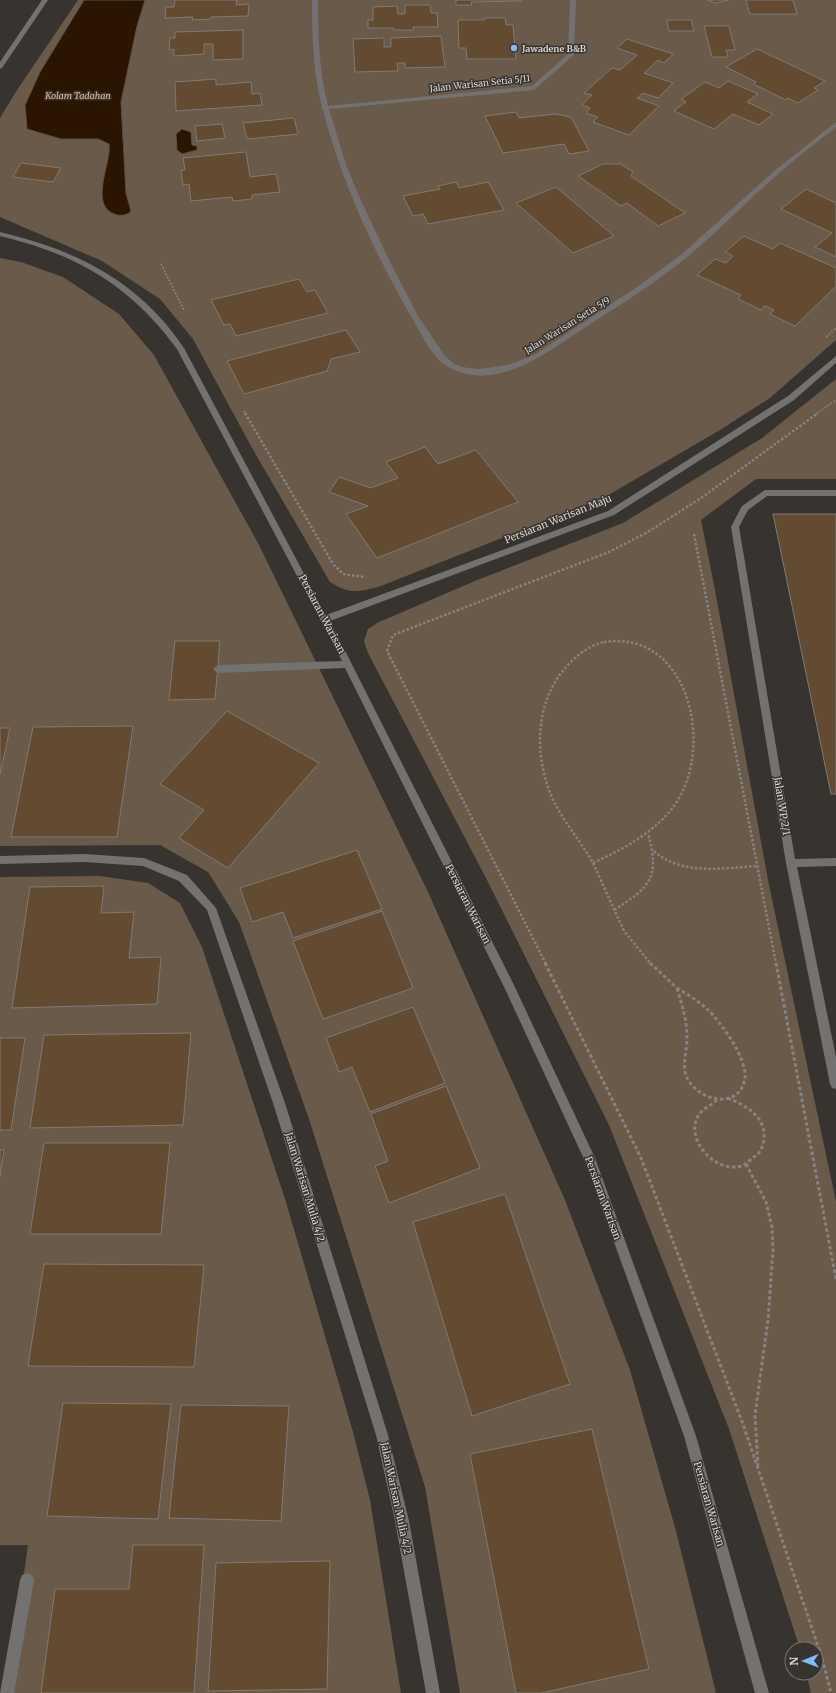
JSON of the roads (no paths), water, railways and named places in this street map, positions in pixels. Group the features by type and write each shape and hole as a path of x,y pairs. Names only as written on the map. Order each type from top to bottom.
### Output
{"street":[{"path":"0,67 45,0"},
{"name":"Jalan Warisan Setia 5/9","path":"315,0 317,47 324,108 341,164 361,212 403,296 439,356 448,364 460,369 484,372 529,360 635,292 697,245 775,173 836,124"},
{"name":"Jalan Warisan Setia 5/11","path":"324,108 534,88 571,55 573,0"},
{"name":"Persiaran Warisan","path":"0,234 62,252 98,271 127,291 155,315 180,348 325,619 509,986 589,1158 690,1436 762,1693"},
{"name":"Persiaran Warisan Maju","path":"325,619 611,513 791,398 836,359"},
{"name":"Jalan WP 2/1","path":"836,493 765,493 745,508 735,527 791,863 836,1084"},
{"path":"218,669 348,664"},
{"name":"Jalan Warisan Mulia 4/2","path":"0,860 84,858 144,862 183,878 211,908 279,1103 382,1435 402,1521 433,1693"},
{"path":"791,863 836,862"},
{"path":"7,1693 27,1580"}],"water":[{"name":"Kolam Tadahan","path":"84,0 145,0 137,26 121,102 126,193 131,211 125,215 117,215 108,210 104,203 102,194 109,144 98,139 61,139 27,129 25,105 40,72"},
{"path":"182,129 191,132 192,145 197,146 197,150 182,154 177,150 176,134"}],"place":[{"name":"Jawadene B&B","path":"514,48"}]}
